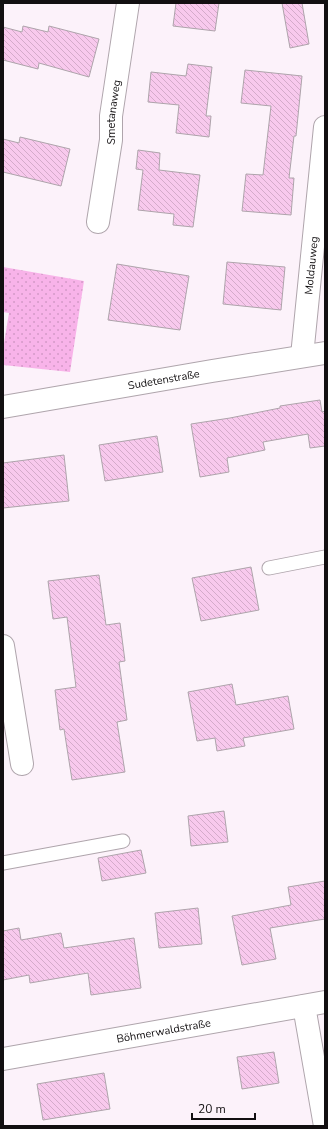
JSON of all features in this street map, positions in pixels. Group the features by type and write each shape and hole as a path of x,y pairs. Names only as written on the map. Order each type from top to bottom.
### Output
{"street":[{"name":"Smetanaweg","path":"98,222 111,140 111,116 128,3"},
{"name":"Moldauweg","path":"302,356 325,127"},
{"name":"Sudetenstraße","path":"3,407 325,353"},
{"path":"3,646 22,764"},
{"name":"Böhmerwaldstraße","path":"3,1059 325,1002"},
{"path":"304,1006 325,1126"}],"lane":[{"path":"269,568 325,557"},
{"path":"3,863 123,841"}],"shaded area":[{"path":"3,267 84,281 70,372 3,365 3,349 9,313 3,312"}],"building":[{"path":"176,3 219,3 215,31 173,26"},
{"path":"282,3 302,3 309,44 290,48"},
{"path":"23,26 48,32 49,26 99,39 89,77 39,63 38,69 3,60 3,27 22,32"},
{"path":"188,64 212,67 206,116 211,116 209,137 176,133 179,105 148,102 151,72 186,76"},
{"path":"245,70 302,76 296,136 294,136 289,178 294,178 291,215 242,211 246,174 263,175 271,106 241,103"},
{"path":"20,137 70,149 61,186 3,172 3,139 19,143"},
{"path":"138,150 160,153 159,170 200,175 193,227 173,225 174,214 138,210 143,170 136,169"},
{"path":"227,262 285,267 281,310 223,304"},
{"path":"117,264 189,276 180,330 108,320"},
{"path":"320,400 322,412 325,411 325,446 310,448 308,434 263,442 265,450 227,458 229,472 200,477 191,424 280,408 280,406"},
{"path":"157,436 163,472 105,481 99,445"},
{"path":"64,455 69,501 3,508 3,463"},
{"path":"251,567 259,610 201,621 192,578"},
{"path":"99,575 106,625 120,623 125,661 119,662 127,720 117,722 125,772 72,780 64,729 60,730 55,690 76,687 67,617 53,619 48,581"},
{"path":"232,684 236,705 288,696 294,729 243,738 245,746 217,751 215,738 197,741 188,692"},
{"path":"224,811 228,842 191,846 188,816"},
{"path":"141,850 146,873 102,881 98,858"},
{"path":"325,881 325,919 270,928 276,959 242,965 232,916 291,905 288,887"},
{"path":"198,908 202,944 159,948 155,913"},
{"path":"19,928 21,940 61,933 64,948 134,938 141,988 91,995 88,973 30,983 29,975 3,980 3,931"},
{"path":"274,1052 279,1083 242,1089 237,1057"},
{"path":"104,1073 110,1109 43,1120 37,1084"}]}
